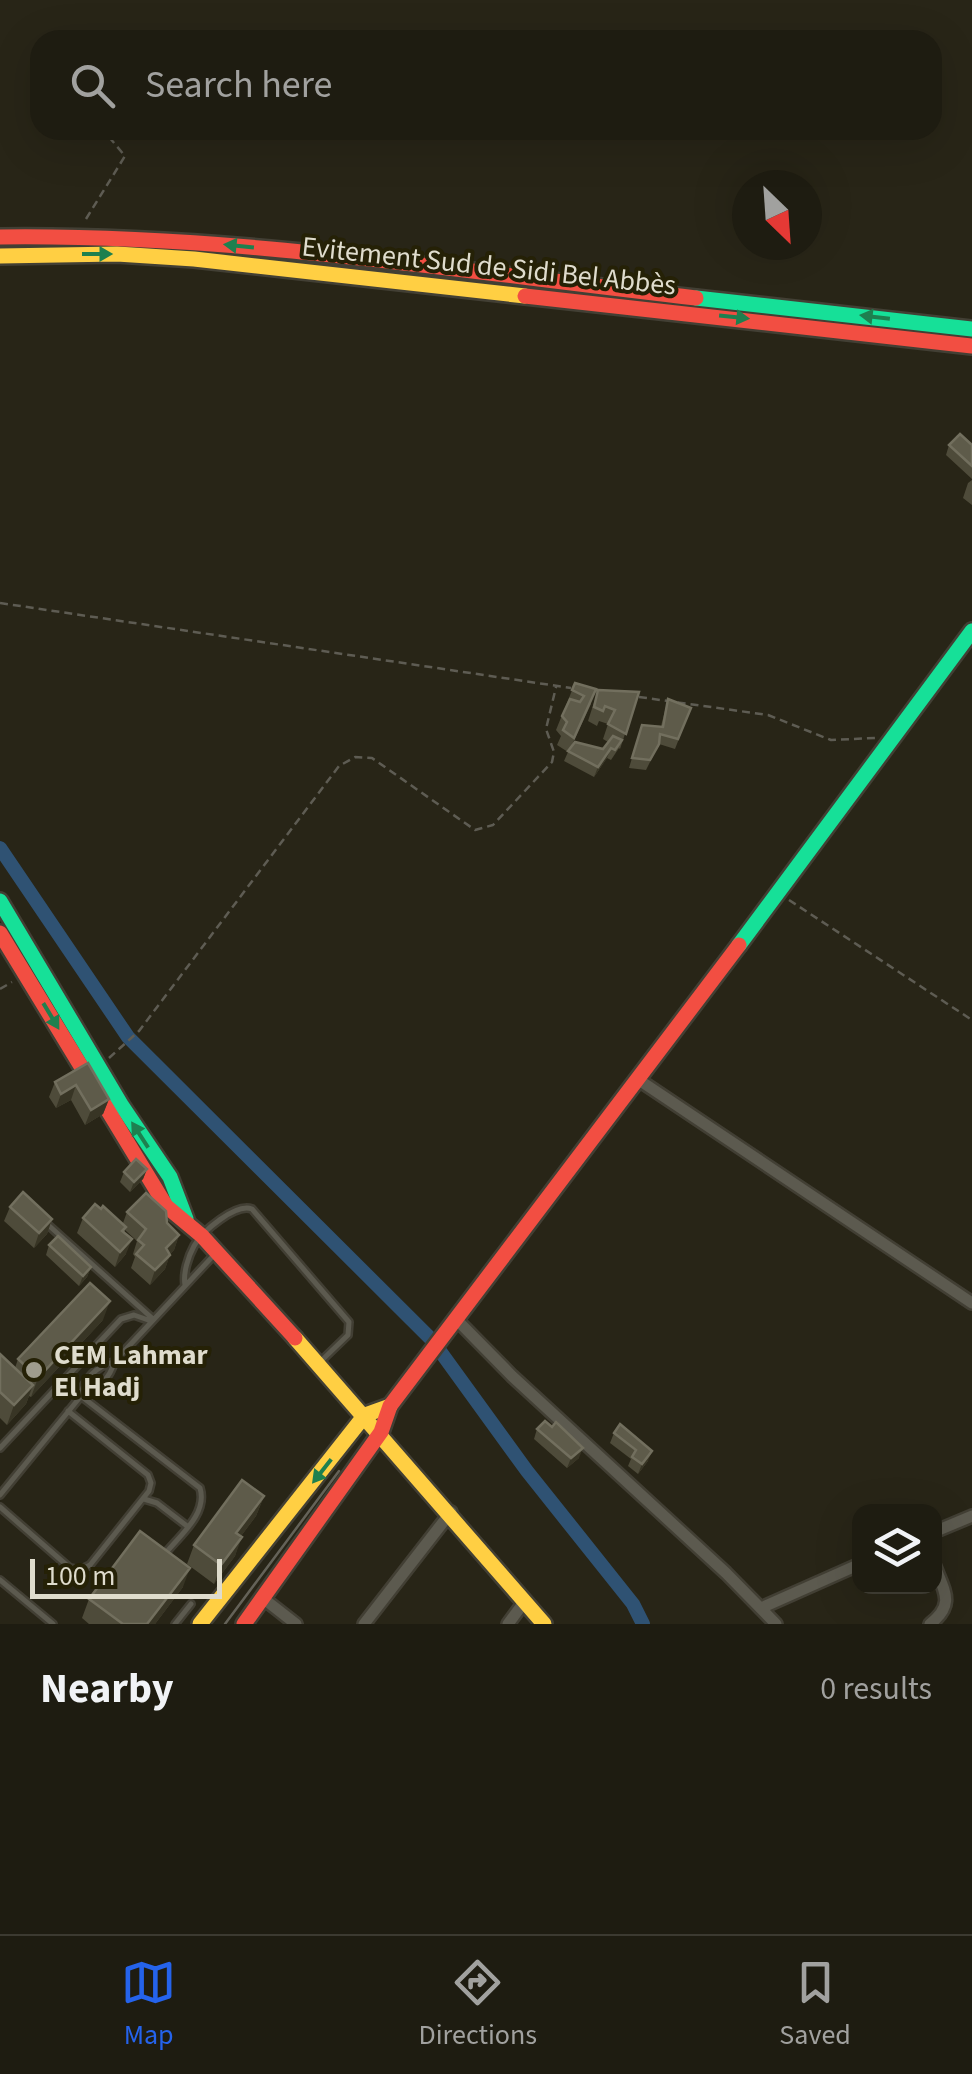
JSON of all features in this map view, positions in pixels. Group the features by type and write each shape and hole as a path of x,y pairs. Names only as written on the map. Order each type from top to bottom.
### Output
{"main road":[{"name":"Evitement Sud de Sidi Bel Abbès","path":"0,237 202,242 972,329"},
{"name":"Evitement Sud de Sidi Bel Abbès","path":"0,256 100,254 194,258 972,346"},
{"path":"244,1624 380,1432 390,1406 639,1080 972,631"},
{"path":"0,901 180,1196 186,1219"},
{"path":"0,933 166,1206 186,1219 365,1415 544,1624"},
{"path":"200,1624 365,1415 390,1406"}],"street":[{"path":"639,1080 972,1304"},
{"path":"457,1320 776,1624"},
{"path":"364,1624 451,1512"},
{"path":"942,1529 972,1516"},
{"path":"761,1608 852,1568"},
{"path":"930,1624 948,1604 942,1587"},
{"path":"264,1598 296,1624"},
{"path":"508,1624 525,1601"}],"lane":[{"path":"185,1285 183,1278 193,1247 202,1236 238,1208 252,1209 350,1322 348,1336 318,1364"},
{"path":"44,1221 152,1320"},
{"path":"80,1396 92,1392 109,1375 114,1362 217,1252"},
{"path":"0,1448 121,1318 152,1320"},
{"path":"0,1495 80,1396 84,1383 101,1366 114,1362"},
{"path":"80,1396 196,1483 202,1494 202,1506 164,1555"},
{"path":"0,1508 70,1568 80,1570 90,1565 144,1498 151,1487 148,1476 68,1411"},
{"path":"144,1498 187,1526"},
{"path":"0,1580 53,1624"},
{"path":"174,1624 190,1604"}],"path":[{"path":"76,236 125,156 112,140"},
{"path":"0,602 574,688"},
{"path":"124,1048 339,766 355,757 372,758 475,830 484,830 552,762 554,752 546,729 556,686"},
{"path":"627,695 768,716 831,740 891,739"},
{"path":"777,892 972,1020"}],"building":[{"path":"960,434 972,445 972,466 949,445"},
{"path":"575,683 596,689 574,738 563,730 567,722 562,716 570,699 580,702 584,696 572,690"},
{"path":"598,690 639,692 626,734 608,724 615,710 594,707"},
{"path":"668,699 691,708 678,739 660,734 650,760 632,758 642,725 663,727"},
{"path":"613,736 622,740 598,767 568,751 575,742 603,749"},
{"path":"88,1063 109,1099 91,1110 76,1085 61,1094 55,1082"},
{"path":"136,1159 147,1169 134,1182 124,1172"},
{"path":"23,1192 52,1219 39,1233 10,1207"},
{"path":"146,1193 166,1211 167,1223 179,1235 166,1248 170,1255 155,1270 136,1254 144,1245 138,1240 146,1229 127,1212"},
{"path":"95,1204 101,1209 103,1206 126,1227 122,1231 132,1239 120,1252 83,1218"},
{"path":"58,1236 91,1267 83,1276 49,1245"},
{"path":"90,1283 110,1301 38,1378 18,1359"},
{"path":"0,1354 33,1385 14,1405 0,1392"},
{"path":"545,1421 552,1427 556,1422 583,1448 571,1458 537,1429"},
{"path":"620,1424 652,1451 642,1464 632,1457 636,1450 614,1433"},
{"path":"242,1480 264,1496 236,1533 242,1537 221,1565 194,1545"},
{"path":"140,1531 190,1568 147,1624 123,1624 89,1599"}],"waterway":[{"path":"0,848 128,1037 432,1340 527,1471 633,1604 643,1624"}],"tram line":[{"path":"225,1624 339,1471"}],"traffic: fast":[{"path":"696,298 972,329"},
{"path":"739,945 972,631"},
{"path":"0,901 122,1106 170,1177 186,1219"}],"traffic: slow":[{"path":"0,256 117,254 194,259 525,296"},
{"path":"295,1338 544,1624"},
{"path":"200,1624 365,1415 390,1406"}],"traffic: jam":[{"path":"0,237 262,248 696,298"},
{"path":"525,296 972,346"},
{"path":"0,933 166,1206 202,1236 295,1338"},
{"path":"244,1624 381,1432 390,1406 739,945"}],"place":[{"name":"CEM Lahmar El Hadj","path":"34,1370"}]}
